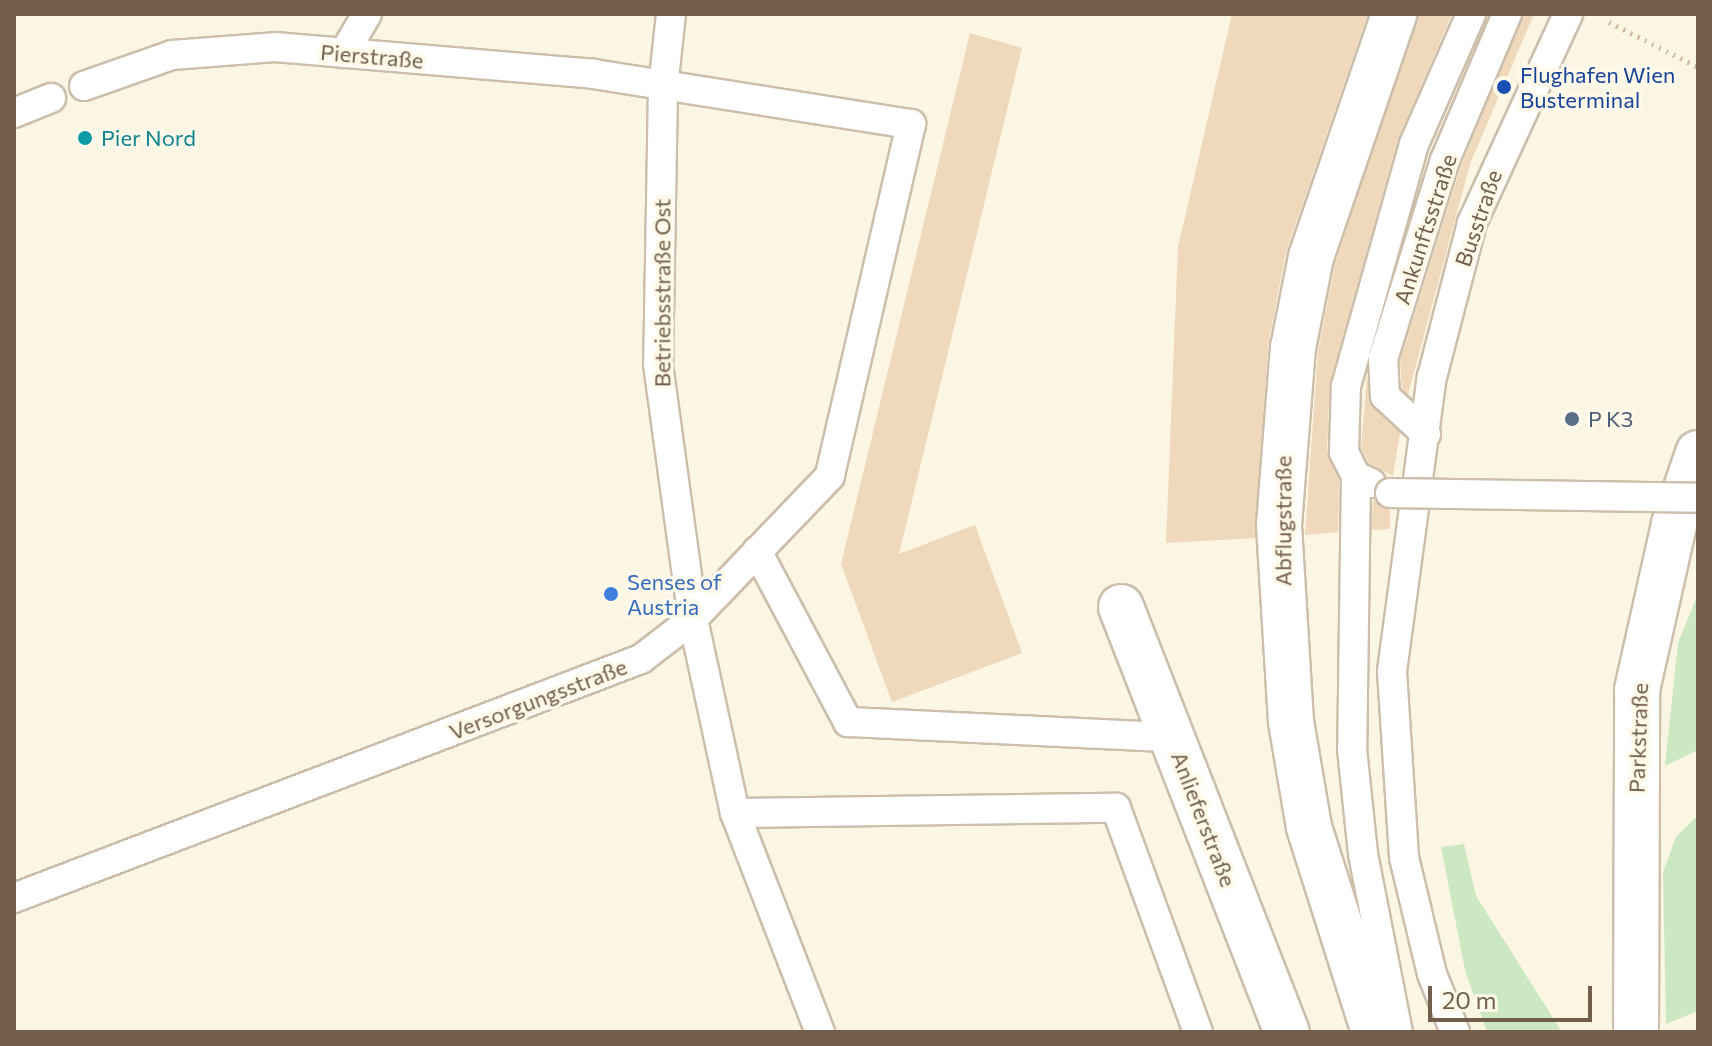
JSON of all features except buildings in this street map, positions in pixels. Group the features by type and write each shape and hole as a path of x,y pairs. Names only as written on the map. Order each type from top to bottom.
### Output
{"street":[{"name":"Abflugstraße","path":"1374,1032 1309,827 1291,722 1279,525 1293,348 1311,257 1394,14"},
{"name":"Parkstraße","path":"1636,1032 1637,690 1674,524 1698,453"},
{"name":"Anlieferstraße","path":"1121,607 1287,1032"}],"lane":[{"path":"344,53 367,14"},
{"name":"Betriebsstraße Ost","path":"671,14 663,88 658,364 693,619"},
{"path":"1398,1032 1363,854 1352,749 1356,476 1340,430 1346,386 1414,144 1471,14"},
{"name":"Ankunftsstraße","path":"1426,434 1385,396 1383,359 1445,160 1507,14"},
{"name":"Busstraße","path":"1455,1032 1432,974 1404,857 1395,769 1392,671 1432,377 1472,223 1568,14"},
{"name":"Pierstraße","path":"84,86 172,55 275,47 594,74 663,88 911,124 830,476 757,551"},
{"path":"14,113 51,98"},
{"path":"1356,476 1390,493 1698,498"},
{"path":"757,551 848,722 1172,737"},
{"name":"Versorgungsstraße","path":"14,898 641,659 693,619 757,551"},
{"path":"693,619 735,813 820,1032"},
{"path":"735,813 1116,808 1198,1032"}],"path":[{"path":"1593,14 1698,67"}],"green space":[{"path":"1698,594 1698,750 1665,766 1678,643"},
{"path":"1698,815 1698,1011 1666,1024 1663,872 1676,837"},
{"path":"1464,844 1476,896 1562,1032 1487,1032 1465,970 1441,847"}],"place":[{"name":"Flughafen Wien Busterminal","path":"1504,87"},
{"name":"Pier Nord","path":"85,138"},
{"name":"P K3","path":"1572,419"},
{"name":"Senses of Austria","path":"611,594"}]}
